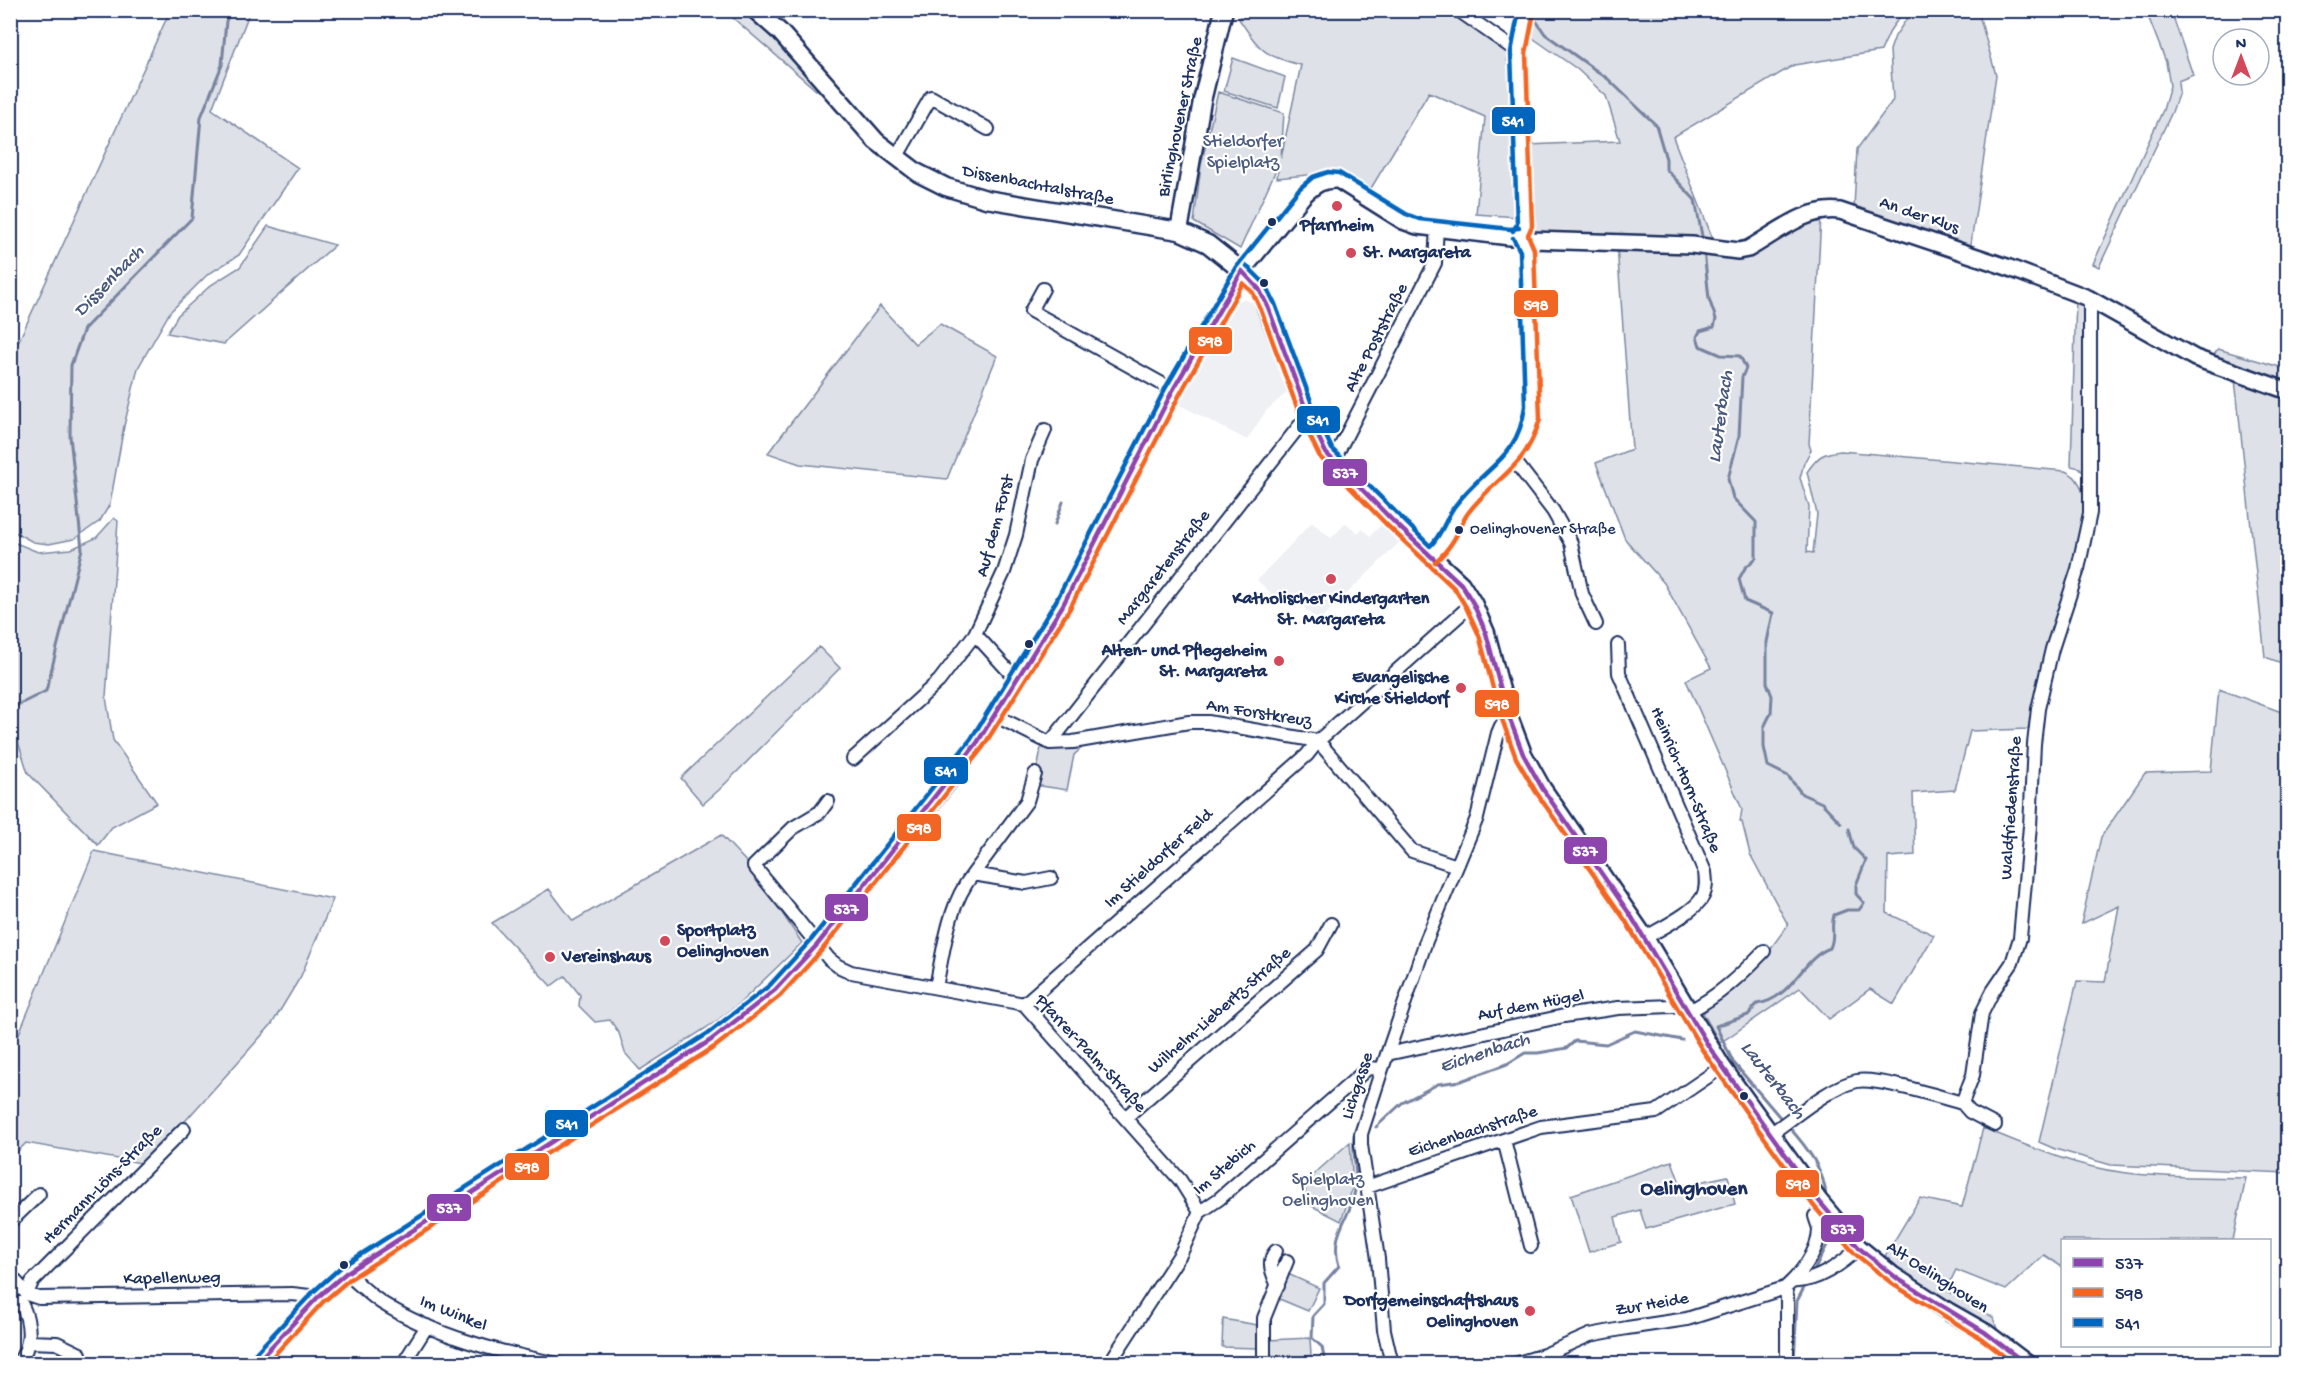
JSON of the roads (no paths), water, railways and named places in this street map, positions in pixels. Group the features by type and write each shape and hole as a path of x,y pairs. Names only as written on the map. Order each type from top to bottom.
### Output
{"main road":[{"name":"Dissenbachtalstraße","path":"755,10 780,32 868,132 896,158 918,173 946,187 986,199 1179,231"},
{"name":"Birlinghovener Straße","path":"1179,231 1202,101 1224,10"},
{"path":"1179,231 1208,244 1242,271 1259,289 1321,446 1333,461 1430,557 1461,584 1473,603 1485,633 1510,722 1522,754 1542,788 1645,938 1686,1006"},
{"path":"256,1363 318,1297 346,1273 711,1040 775,990 817,945 956,772 994,715 1068,596 1173,390 1242,271"},
{"name":"Alt Oelinghoven","path":"1686,1006 1722,1067 1779,1127 1817,1208 1836,1222 1859,1248 1898,1280 1986,1333 2027,1364"}],"street":[{"path":"1458,10 1518,52"},
{"path":"1430,557 1445,541 1460,512 1473,495 1513,459 1530,431 1533,412 1527,249 1520,235 1526,226 1518,52 1527,10"},
{"path":"896,158 931,97 988,129"},
{"name":"An der Klus","path":"1242,271 1291,209 1316,183 1329,179 1338,180 1403,221 1417,225 1510,237 1520,235 1533,240 1692,245 1738,251 1748,249 1804,217 1832,210 1854,214 2007,267 2090,300 2195,358 2288,391"},
{"name":"Alte Poststraße","path":"1333,461 1435,263 1437,226"},
{"path":"1044,289 1031,312 1173,390"},
{"name":"Waldfriedenstraße","path":"1962,1103 1973,1075 1982,1013 1993,991 2012,963 2020,938 2038,709 2052,649 2078,568 2088,523 2090,300"},
{"name":"Margaretenstraße","path":"1050,743 1308,415"},
{"name":"Auf dem Forst","path":"853,759 939,681 975,634 1004,572 1016,535 1032,460 1046,430"},
{"path":"1513,459 1553,511 1571,543 1582,594 1596,624"},
{"name":"Am Forstkreuz","path":"1050,743 1073,742 1189,722 1208,722 1318,741 1473,603"},
{"path":"975,634 1016,679"},
{"name":"Heinrich-Horn-Straße","path":"1618,645 1619,674 1705,872 1704,895 1697,905 1645,938"},
{"path":"994,715 1050,743"},
{"name":"Lichgasse","path":"1392,1364 1384,1330 1378,1259 1366,1187 1361,1134 1426,940 1477,818 1498,733 1501,726 1510,722"},
{"path":"1318,741 1412,851 1457,866"},
{"name":"Im Stieldorfer Feld","path":"1024,1004 1307,755 1318,741"},
{"path":"936,987 953,909 964,885 1027,801 1035,774"},
{"name":"Pfarrer-Palm-Straße","path":"828,801 820,812 793,828 754,866 817,945 838,966 851,972 1024,1004 1180,1180 1200,1212"},
{"path":"973,873 1026,883 1051,878"},
{"name":"Wilhelm-Liebertz-Straße","path":"1125,1118 1317,950 1331,924"},
{"name":"Auf dem Hügel","path":"1387,1054 1563,1016 1618,1008 1703,1004 1740,975 1764,951"},
{"name":"Eichenbachstraße","path":"1366,1187 1541,1127 1656,1112 1722,1067"},
{"name":"Im Stebich","path":"1109,1364 1181,1252 1200,1212 1219,1199 1368,1068 1382,1069"},
{"path":"1779,1127 1821,1098 1851,1082 1860,1080 1875,1081 1962,1103 1970,1112 1995,1125"},
{"name":"Hermann-Löns-Straße","path":"20,1300 32,1282 184,1129"},
{"path":"1504,1140 1531,1246"},
{"path":"10,1222 39,1194"},
{"path":"1787,1364 1787,1297 1816,1246 1819,1230 1817,1208"},
{"name":"Zur Heide","path":"1515,1364 1545,1359 1590,1335 1687,1319 1794,1284 1819,1275 1848,1258 1859,1248"},
{"path":"1276,1251 1272,1256 1270,1267 1278,1286"},
{"path":"1264,1364 1264,1318 1287,1261"},
{"name":"Im Winkel","path":"346,1273 382,1303 427,1326 481,1346 558,1364"},
{"path":"10,1275 27,1315 29,1342 26,1353 17,1364"},
{"name":"Kapellenweg","path":"20,1300 292,1294 318,1297"},
{"path":"403,1364 427,1326"},
{"path":"29,1342 57,1343 80,1354 82,1364"}],"waterway":[{"name":"Dissenbach","path":"10,709 46,691 82,549 70,436 71,365 84,329 192,218 201,117 222,65 226,21 231,10"},
{"name":"Lauterbach","path":"1535,19 1545,34 1608,79 1656,125 1666,159 1666,169 1695,200 1703,241"},
{"name":"Lauterbach","path":"1704,250 1709,299 1716,319 1714,327 1700,331 1697,337 1700,346 1721,355 1740,356 1746,368 1742,377 1739,436 1728,479 1733,498 1756,522 1756,558 1745,568 1739,579 1745,601 1773,613 1767,642 1767,683 1772,696 1771,713 1764,727 1764,747 1768,766 1788,776 1802,794 1822,803 1841,823"},
{"path":"1055,524 1063,502"},
{"name":"Lauterbach","path":"1784,1122 1733,1062 1716,1026 1748,1015 1757,1004 1779,995 1811,961 1830,948 1833,939 1834,915 1847,910 1859,910 1864,903 1856,894 1856,885 1866,860 1854,848 1849,829"},
{"name":"Eichenbach","path":"1376,1127 1402,1103 1438,1084 1461,1081 1507,1064 1525,1053 1567,1048 1575,1041 1606,1044 1635,1031 1682,1040"},
{"name":"Lauterbach","path":"1788,1126 1814,1159 1823,1179 1826,1199"},
{"name":"Eichenbach","path":"1325,1364 1322,1347 1312,1338 1313,1316 1324,1304 1324,1283 1339,1266 1337,1244 1355,1190 1354,1135"},
{"name":"Lauterbach","path":"1813,1273 1827,1245 1827,1220"},
{"name":"Lauterbach","path":"1794,1364 1797,1301 1806,1284"}],"place":[{"name":"Pfarrheim","path":"1337,206"},
{"name":"St. Margareta","path":"1351,253"},
{"name":"Oelinghovener Straße","path":"1459,530"},
{"name":"Katholischer Kindergarten St. Margareta","path":"1331,579"},
{"name":"Alten- und Pflegeheim St. Margareta","path":"1279,661"},
{"name":"Evangelische Kirche Stieldorf","path":"1461,688"},
{"name":"Sportplatz Oelinghoven","path":"665,941"},
{"name":"Vereinshaus","path":"550,957"},
{"name":"Dorfgemeinschaftshaus Oelinghoven","path":"1530,1311"}],"district":[{"name":"Oelinghoven","path":"1694,1190"}],"park label":[{"name":"Stieldorfer Spielplatz","path":"1243,152"},
{"name":"Spielplatz Oelinghoven","path":"1328,1190"}]}
